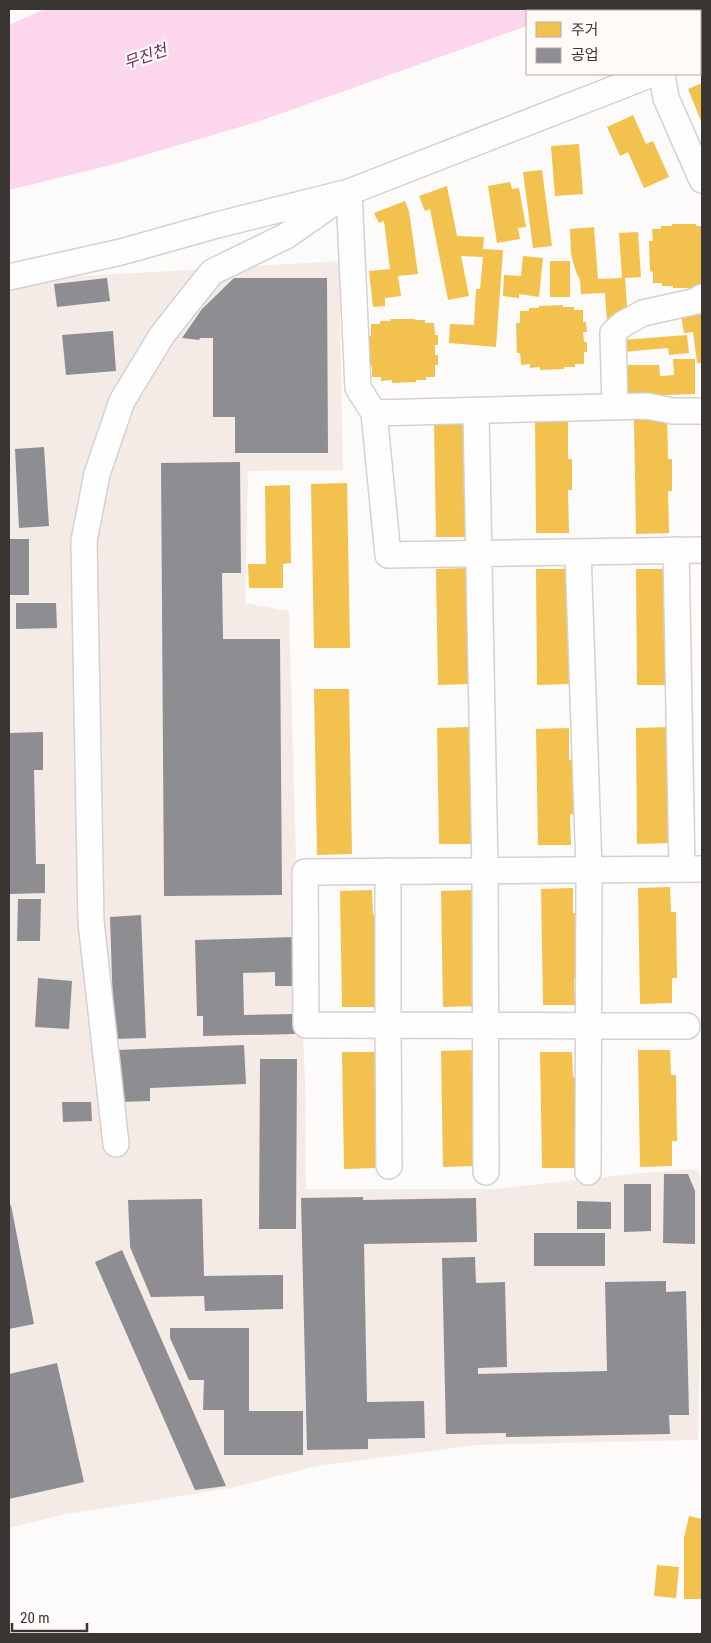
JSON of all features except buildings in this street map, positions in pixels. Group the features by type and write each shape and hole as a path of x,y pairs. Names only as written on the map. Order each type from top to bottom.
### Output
{"street":[{"path":"9,277 121,252 217,225 349,192 649,75"},
{"path":"662,75 666,98 702,180"},
{"path":"349,192 358,388 374,413 388,555 702,550"},
{"path":"116,1144 91,922 84,541 97,474 122,401 162,335 212,272 286,236 349,192"},
{"path":"615,407 613,333 623,324 643,313 696,301 702,297"},
{"path":"374,413 647,406 672,410 702,410"},
{"path":"476,411 485,869 486,1172"},
{"path":"676,550 692,869 485,869 305,872 306,1025 687,1026"},
{"path":"578,552 589,869 588,1172"},
{"path":"388,870 389,1166"}],"shaded area":[{"path":"339,261 343,470 248,471 245,603 289,611 298,926 305,1078 306,1189 495,1189 642,1173 698,1169 702,1182 702,1249 698,1440 477,1445 317,1466 231,1488 61,1515 9,1528 9,288 50,278"}],"water":[{"name":"무진천","path":"45,9 575,9 526,10 526,26 260,121 111,165 9,190 9,25"}]}
